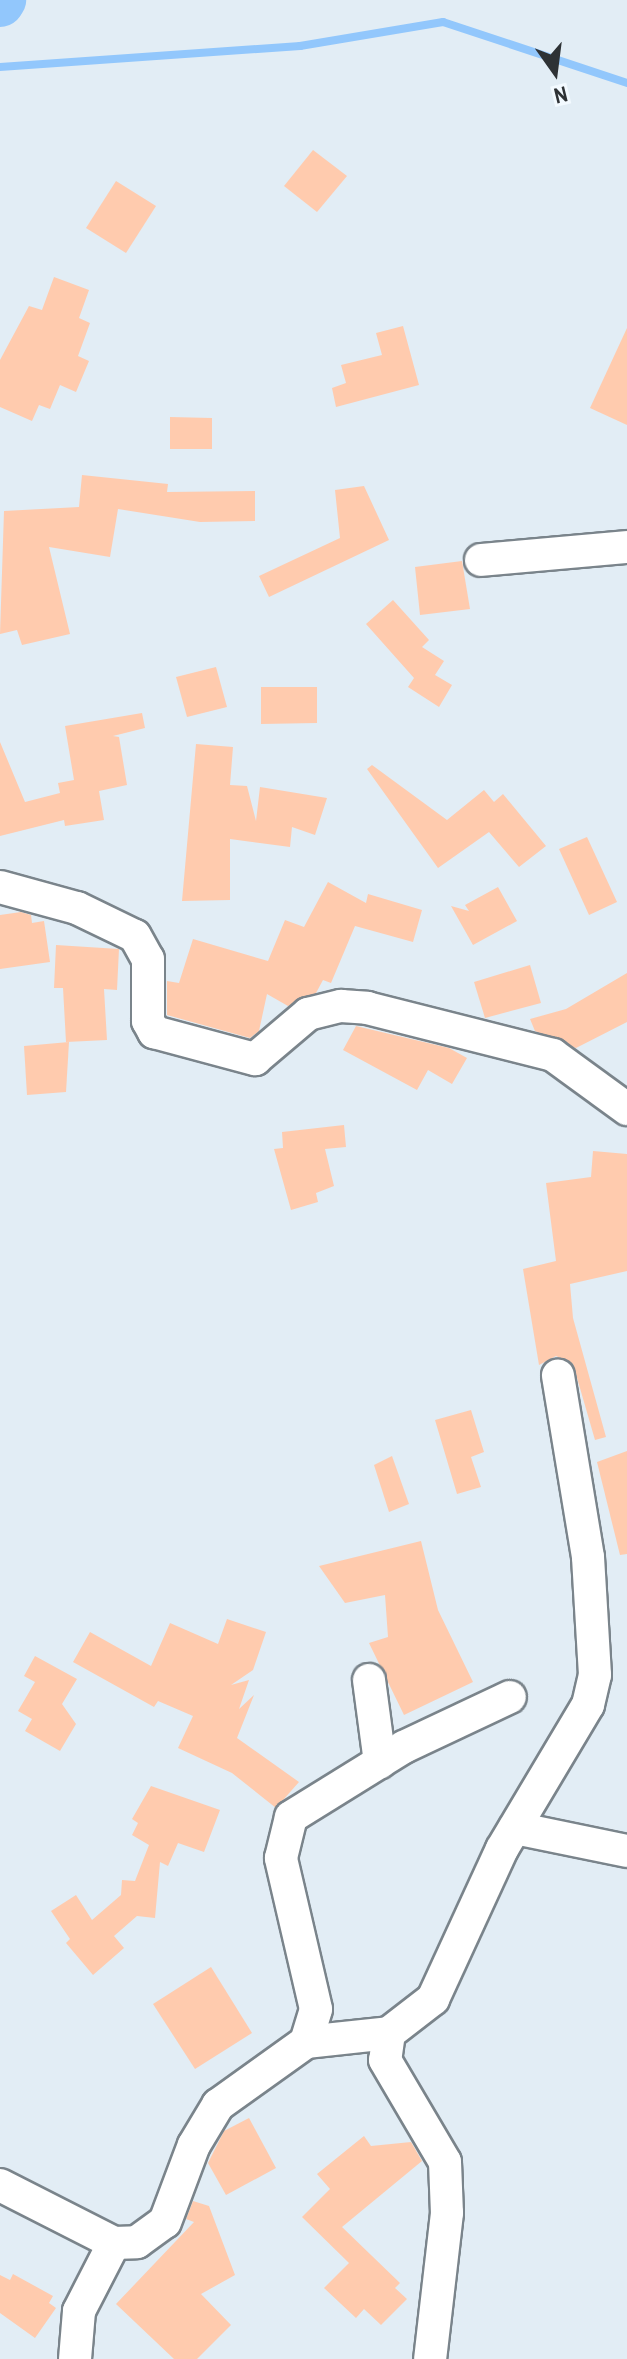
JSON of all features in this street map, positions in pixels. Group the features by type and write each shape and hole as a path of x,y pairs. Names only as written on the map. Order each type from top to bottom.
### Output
{"street":[{"path":"481,560 627,547"},
{"path":"0,887 88,912 135,936 148,959 148,1021 154,1032 255,1059 308,1014 341,1006 367,1008 553,1055 627,1109"},
{"path":"0,2185 114,2243 137,2242 165,2222 194,2145 218,2105 306,2042 389,2033 433,1999 515,1828 588,1705 596,1667 588,1557 558,1375"},
{"path":"369,1680 380,1762"},
{"path":"306,2042 316,2009 287,1905 281,1858 285,1830 299,1809 380,1762 510,1697"},
{"path":"515,1828 627,1851"},
{"path":"389,2033 385,2060 445,2162 447,2213 430,2359"},
{"path":"75,2359 79,2311 114,2243"}],"building":[{"path":"313,150 347,176 317,212 284,186"},
{"path":"116,181 156,206 126,253 86,228"},
{"path":"54,277 89,290 79,318 90,323 78,356 89,361 76,392 60,385 50,409 39,405 32,421 0,407 0,360 29,306 42,310"},
{"path":"403,326 419,385 336,407 332,388 346,383 341,365 382,355 376,333"},
{"path":"627,328 627,425 590,408"},
{"path":"170,417 212,418 212,449 170,449"},
{"path":"82,475 168,484 167,492 255,491 255,521 200,522 118,509 110,557 49,547 70,634 22,645 17,630 0,634 4,511 79,507"},
{"path":"364,486 389,540 269,597 259,576 340,538 335,490"},
{"path":"462,561 470,609 420,615 415,567"},
{"path":"393,600 429,640 422,647 444,661 435,675 452,685 439,707 408,687 414,678 366,624"},
{"path":"216,667 227,707 187,717 176,677"},
{"path":"261,687 317,687 317,723 261,724"},
{"path":"142,713 145,728 113,736 119,737 127,785 99,791 104,820 65,826 64,820 0,836 0,742 25,802 60,793 58,783 74,780 65,726"},
{"path":"196,744 233,747 230,785 247,786 256,821 260,787 327,798 315,835 292,827 290,847 230,839 230,900 182,901"},
{"path":"372,765 447,820 484,790 494,802 503,794 546,846 519,867 489,832 438,868 367,769"},
{"path":"587,837 617,902 589,915 559,849"},
{"path":"328,882 366,903 368,894 422,910 413,942 355,926 331,983 323,980 316,993 288,1006 267,994 259,1031 250,1038 167,1015 167,981 179,983 193,939 268,961 285,920 304,927"},
{"path":"498,887 517,921 473,945 451,906 469,911 465,905"},
{"path":"21,912 31,915 32,923 44,921 50,962 0,969 0,915"},
{"path":"56,945 119,949 117,990 104,989 107,1040 66,1042 63,988 54,988"},
{"path":"530,965 541,1003 485,1018 474,982"},
{"path":"627,973 627,1022 576,1048 535,1031 530,1019 566,1009"},
{"path":"356,1026 449,1048 467,1058 452,1084 428,1070 417,1090 343,1050"},
{"path":"69,1042 66,1092 27,1095 24,1046"},
{"path":"344,1125 346,1147 325,1149 334,1186 316,1193 318,1202 291,1210 274,1149 283,1148 282,1132"},
{"path":"593,1151 627,1154 627,1271 570,1284 573,1318 606,1437 595,1440 573,1364 556,1356 539,1365 523,1269 556,1261 546,1183 591,1177"},
{"path":"471,1410 484,1452 471,1457 481,1487 457,1494 435,1420"},
{"path":"627,1451 627,1554 620,1555 597,1462"},
{"path":"392,1456 409,1504 389,1512 374,1465"},
{"path":"421,1541 438,1610 473,1682 404,1715 369,1643 388,1637 385,1595 345,1603 319,1566"},
{"path":"227,1619 266,1632 253,1670 231,1685 249,1680 239,1709 254,1695 237,1738 299,1782 276,1808 232,1773 178,1748 193,1716 158,1701 154,1707 73,1662 90,1632 151,1666 170,1623 218,1644"},
{"path":"35,1656 77,1679 62,1704 76,1724 60,1751 25,1731 32,1719 18,1711 35,1682 24,1676"},
{"path":"151,1786 220,1810 204,1852 178,1843 168,1866 160,1862 155,1918 137,1916 114,1936 124,1948 93,1975 66,1943 70,1939 51,1911 76,1895 92,1920 121,1895 122,1880 135,1881 149,1845 132,1835 138,1823 132,1819"},
{"path":"211,1967 252,2033 195,2069 153,2004"},
{"path":"249,2118 276,2168 226,2195 208,2163 224,2131"},
{"path":"364,2136 371,2146 411,2142 422,2161 342,2227 400,2283 395,2288 407,2299 381,2325 364,2309 356,2318 324,2288 349,2263 302,2217 330,2189 317,2174"},
{"path":"193,2201 209,2206 235,2275 201,2294 231,2325 197,2359 174,2359 116,2304 194,2222 186,2219"},
{"path":"13,2274 53,2296 49,2303 56,2308 35,2338 0,2313 0,2275 10,2280"}],"waterway":[{"path":"0,67 300,46 443,22 627,83"}]}
